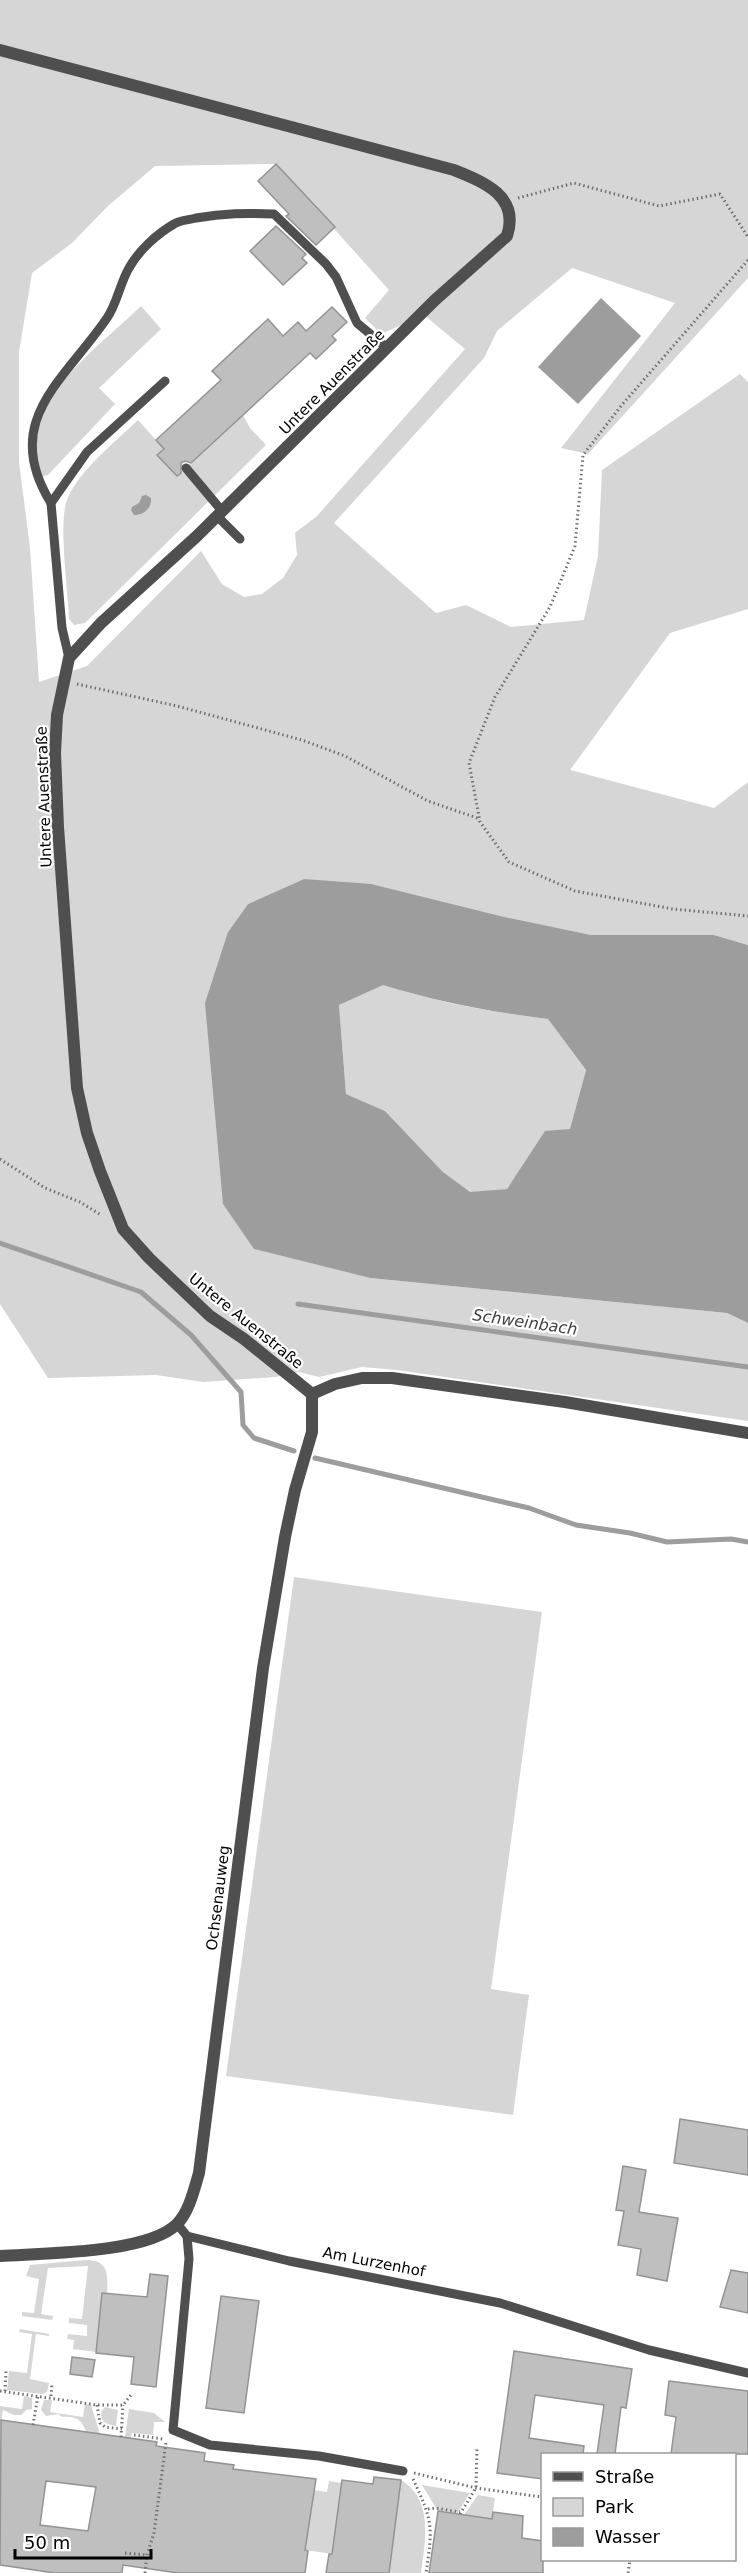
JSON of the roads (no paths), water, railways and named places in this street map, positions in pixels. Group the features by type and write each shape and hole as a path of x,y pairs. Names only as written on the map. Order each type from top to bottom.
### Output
{"street":[{"name":"Untere Auenstraße","path":"0,50 454,170 482,181 498,192 504,202 510,227 507,236 435,300 220,514 101,623 69,658 57,715 55,753 77,1088 87,1133 123,1228 149,1258 189,1297 312,1394"},
{"path":"312,1394 335,1384 362,1378 392,1378 565,1402 748,1433"},
{"name":"Ochsenauweg","path":"177,2224 191,2199 199,2173 263,1668 285,1537 312,1432 312,1394"},
{"path":"0,2256 116,2247 163,2234 177,2224"}],"lane":[{"path":"69,658 62,628 51,503 35,484 27,463 25,444 27,424 37,402 49,385 75,359 109,316 129,267 152,239 177,222 232,212 274,214 326,264 336,277 357,323 387,348"},
{"path":"51,503 87,452 165,381"},
{"path":"186,468 240,539"},
{"path":"177,2224 187,2236 189,2259 173,2430 210,2445 319,2456 403,2471"},
{"name":"Am Lurzenhof","path":"187,2236 289,2261 500,2303 649,2350 748,2373"}],"water":[{"path":"601,298 641,336 578,404 538,367"},
{"path":"146,495 151,498 149,508 141,514 134,515 132,507 139,503 142,496"},
{"path":"304,879 371,884 504,917 591,935 714,935 748,945 748,1323 727,1313 370,1278 254,1249 223,1204 205,1003 228,932 248,904","holes":["383,985 465,1006 548,1019 586,1070 570,1129 545,1131 507,1189 470,1192 443,1172 385,1111 346,1094 339,1005"]}],"waterway":[{"name":"Schweinbach","path":"0,1243 141,1292 191,1335 241,1392 243,1425 254,1438 294,1451"},
{"name":"Schweinbach","path":"298,1304 748,1367"},
{"name":"Schweinbach","path":"315,1458 529,1508 576,1525 630,1533 667,1542 731,1539 748,1542"}]}
